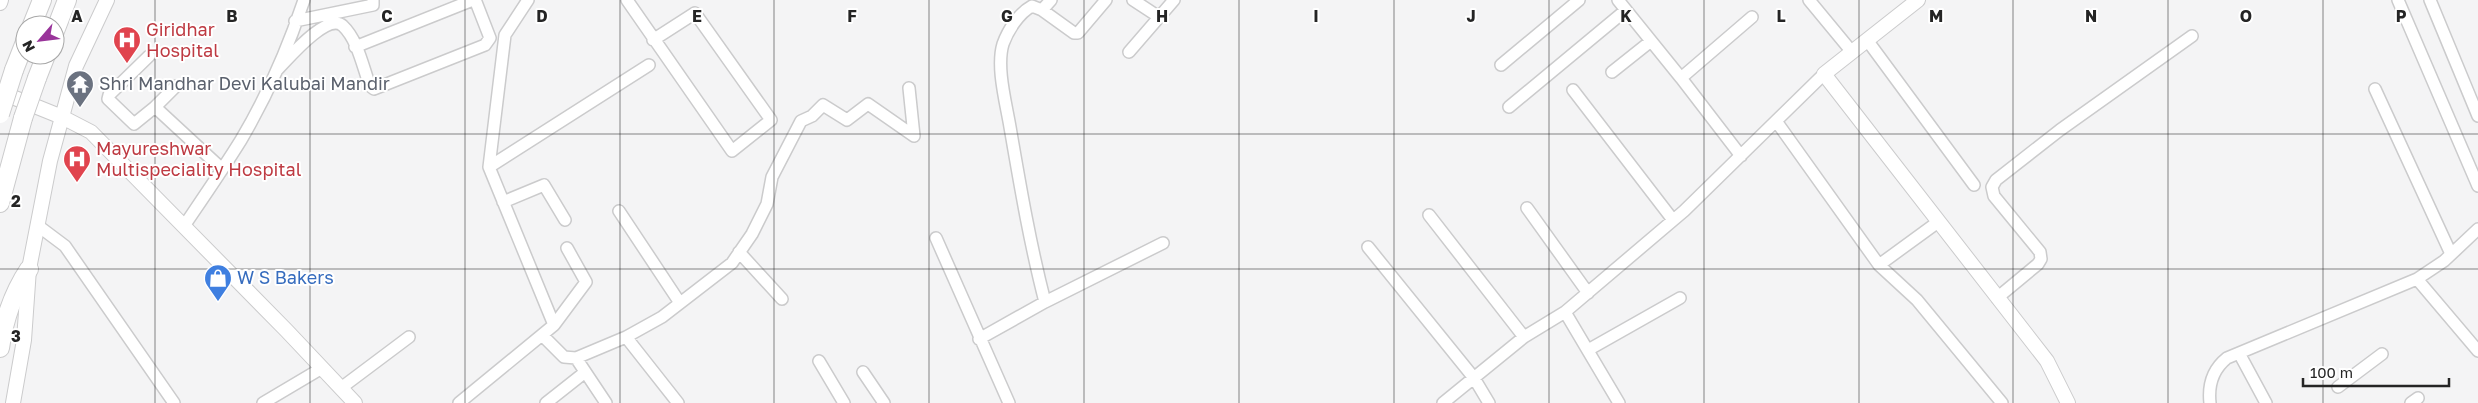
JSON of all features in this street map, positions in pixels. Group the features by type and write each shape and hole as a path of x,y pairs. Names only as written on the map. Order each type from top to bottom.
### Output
{"highway":[{"path":"36,15 42,0"},
{"path":"61,15 67,0"},
{"path":"0,114 16,65"},
{"path":"0,203 23,118 42,65"},
{"path":"0,348 3,331 17,286 29,269"}],"street":[{"path":"13,403 24,340 29,269 36,225 50,161 76,66 107,0"},
{"path":"184,226 241,139 277,70 304,0"},
{"path":"295,21 373,5 373,0"},
{"path":"277,70 318,30 338,22 343,26 355,47 370,86 374,89 485,45 490,38 476,2 473,0 355,47"},
{"path":"528,0 505,35 489,167 554,325"},
{"path":"626,0 653,40 732,151 771,120 695,13 653,40"},
{"path":"1042,10 1051,0"},
{"path":"1045,302 1022,198 1002,80 1002,45 1010,28 1026,9 1032,6 1042,10 1074,33 1078,33 1106,0"},
{"path":"1133,0 1159,17"},
{"path":"1129,52 1174,0"},
{"path":"1501,66 1579,0"},
{"path":"1618,0 1741,156"},
{"path":"1809,0 1852,52"},
{"path":"1443,403 1524,337 1565,312 1588,293 1673,220 1824,74 1918,0"},
{"path":"2398,0 2478,186"},
{"path":"2430,0 2478,116"},
{"path":"1509,106 1626,10"},
{"path":"1681,78 1752,17"},
{"path":"1997,298 2038,264 2041,259 2040,252 1994,196 1992,187 1996,180 2060,130 2192,36"},
{"path":"1867,40 1974,184"},
{"path":"1612,72 1651,41"},
{"path":"149,56 108,98 134,124 176,86"},
{"path":"489,167 649,65"},
{"path":"1824,74 2046,361 2068,403"},
{"path":"542,335 564,357 576,358 626,337 662,317 732,263 752,234 767,204 772,178 801,121 812,116 823,105 846,120 868,104 914,136 909,88"},
{"path":"2375,89 2451,254"},
{"path":"1573,90 1673,220"},
{"path":"0,92 62,117 91,132 355,403"},
{"path":"154,107 222,169"},
{"path":"1776,121 1879,265 1917,300 2002,403"},
{"path":"503,202 544,185 565,220"},
{"path":"1527,208 1588,293"},
{"path":"619,211 680,303"},
{"path":"1429,215 1524,337"},
{"path":"1879,265 1938,222"},
{"path":"36,225 65,246 174,403"},
{"path":"2210,403 2210,384 2220,363 2239,353 2417,279 2451,254 2478,229"},
{"path":"936,238 979,339 1009,403"},
{"path":"979,339 1045,302 1162,243"},
{"path":"1368,247 1474,378 1489,403"},
{"path":"459,403 554,325 586,282 567,248"},
{"path":"739,252 782,300"},
{"path":"2417,279 2478,351"},
{"path":"1588,350 1680,298"},
{"path":"1565,312 1619,403"},
{"path":"341,388 409,337"},
{"path":"626,337 678,403"},
{"path":"2239,353 2266,403"},
{"path":"2338,387 2382,354"},
{"path":"576,358 584,373 606,403 610,401 614,403"},
{"path":"819,361 844,403"},
{"path":"263,403 322,368"},
{"path":"863,372 884,403"},
{"path":"546,403 584,373"}],"place":[{"name":"Giridhar Hospital","path":"127,64"},
{"name":"Shri Mandhar Devi Kalubai Mandir","path":"80,108"},
{"name":"Mayureshwar Multispeciality Hospital","path":"77,183"},
{"name":"W S Bakers","path":"218,302"}]}
